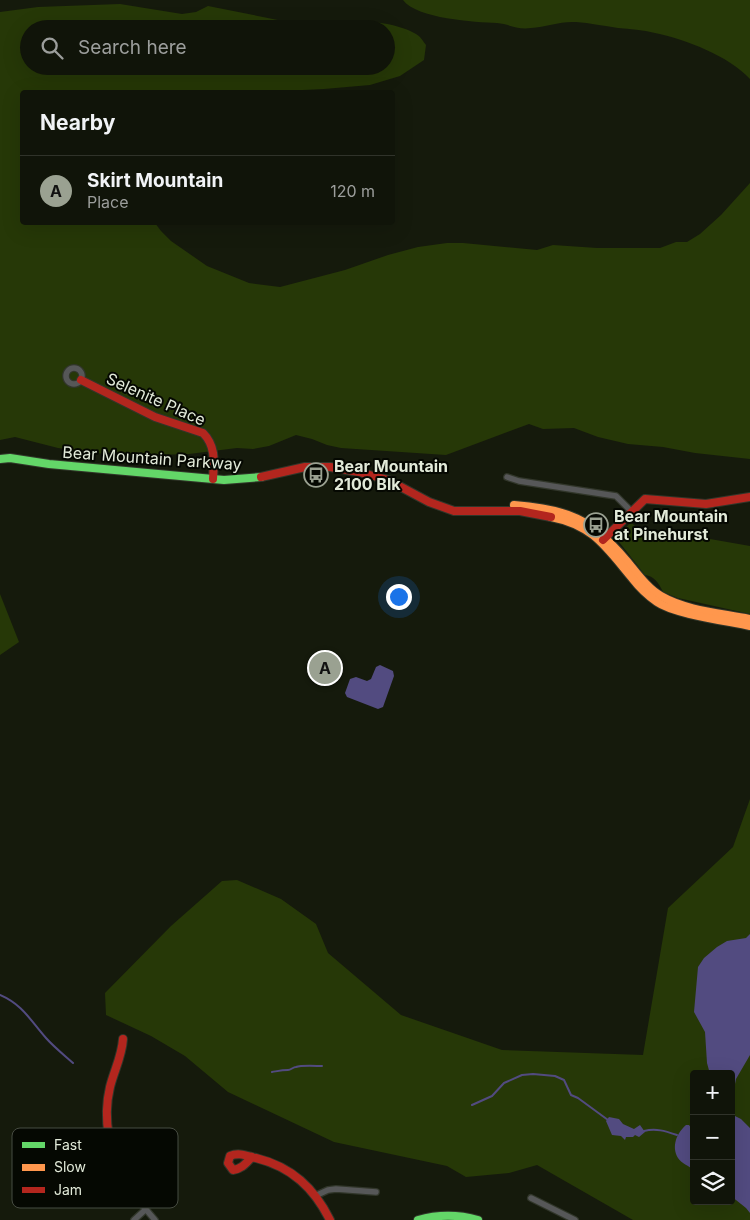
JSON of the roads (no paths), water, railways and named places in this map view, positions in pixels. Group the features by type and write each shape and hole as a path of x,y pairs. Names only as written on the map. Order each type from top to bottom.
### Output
{"street":[{"name":"Selenite Place","path":"81,380 155,417 203,433 208,437 212,446 214,460 213,479"},
{"name":"Bear Mountain Parkway","path":"0,459 10,458 49,464 213,479 250,479 304,467 330,468 359,472 388,480 444,508 501,505 546,509 576,517 592,525 647,585 661,596 680,604 750,619"},
{"path":"507,477 519,481 616,496 631,511"},
{"path":"604,539 641,501 650,498 706,504 750,496"},
{"name":"Bear Mountain Parkway","path":"604,539 644,592 658,603 678,610 750,626"},
{"path":"109,1128 107,1115 108,1096 122,1055 123,1038"},
{"path":"252,1157 283,1166 305,1182 317,1195 330,1220"},
{"path":"317,1195 336,1189 376,1192"},
{"path":"531,1198 575,1220"},
{"path":"134,1220 145,1210 155,1220"},
{"path":"418,1220 436,1214 456,1213 478,1220"}],"waterway":[{"path":"0,995 15,1003 49,1041 73,1063"},
{"path":"272,1072 301,1066 322,1066"},
{"path":"472,1105 492,1096 504,1083 522,1075 555,1076 564,1080 571,1095 608,1120"},
{"path":"644,1131 657,1130 677,1135"}],"place":[{"name":"Bear Mountain 2100 Blk","path":"316,475"},
{"name":"Bear Mountain at Pinehurst","path":"596,525"},
{"name":"Skirt Mountain","path":"325,668"}]}
